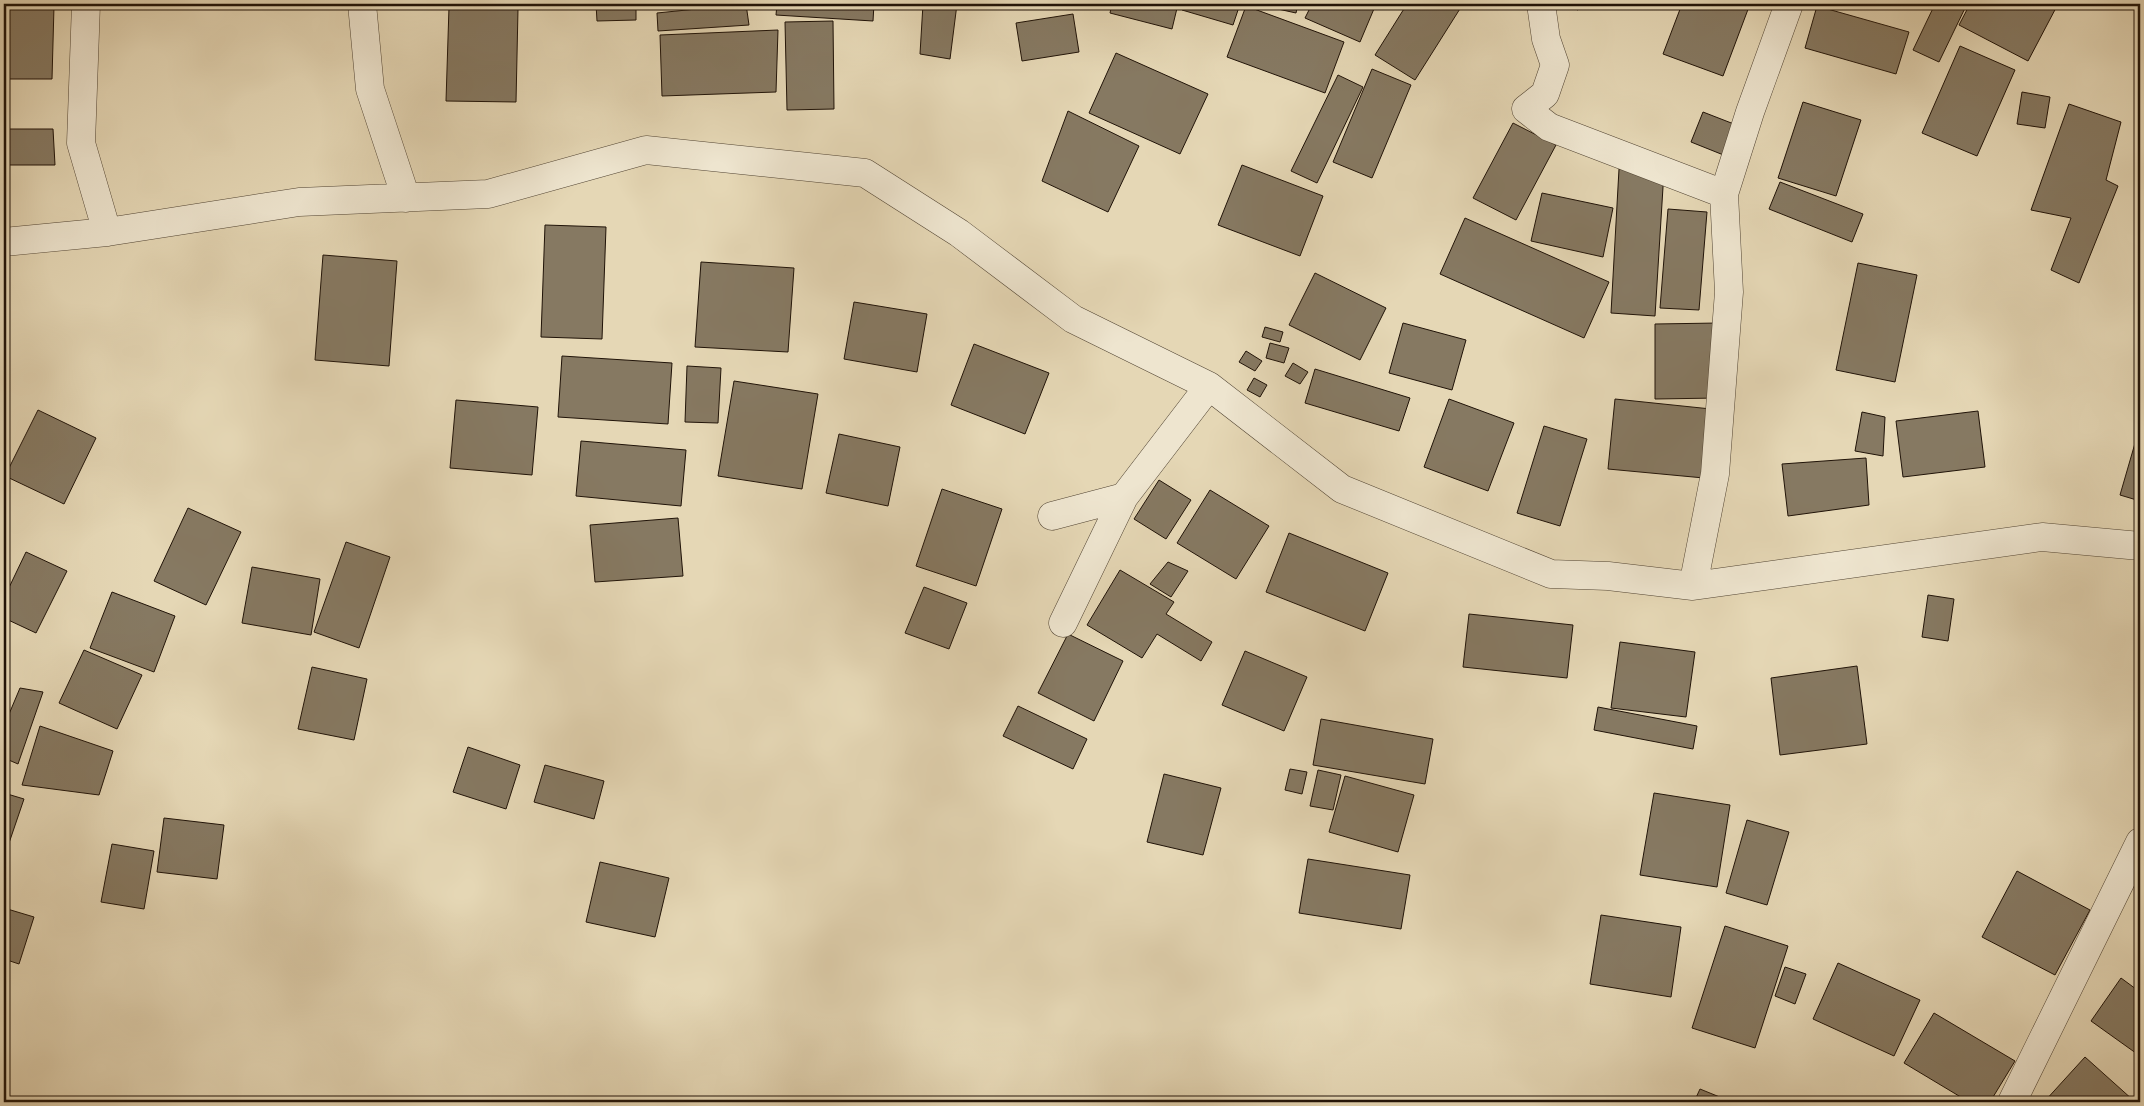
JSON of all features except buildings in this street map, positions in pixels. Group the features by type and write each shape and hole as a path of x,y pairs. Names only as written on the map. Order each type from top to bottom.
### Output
{"street":[{"path":"86,4 81,143 107,232"},
{"path":"362,4 370,89 406,198"},
{"path":"1541,4 1546,39 1555,64 1545,94 1526,109 1549,127 1724,194"},
{"path":"1693,586 1715,474 1729,292 1724,194 1750,112 1788,4"},
{"path":"4,242 107,232 299,202 488,194 646,150 864,173 959,233 1073,319 1208,386 1342,489 1551,574 1608,576 1693,586 2042,537 2140,546"},
{"path":"1063,623 1124,497 1208,386"},
{"path":"1052,516 1124,497"},
{"path":"2012,1102 2133,861 2140,842"}]}
